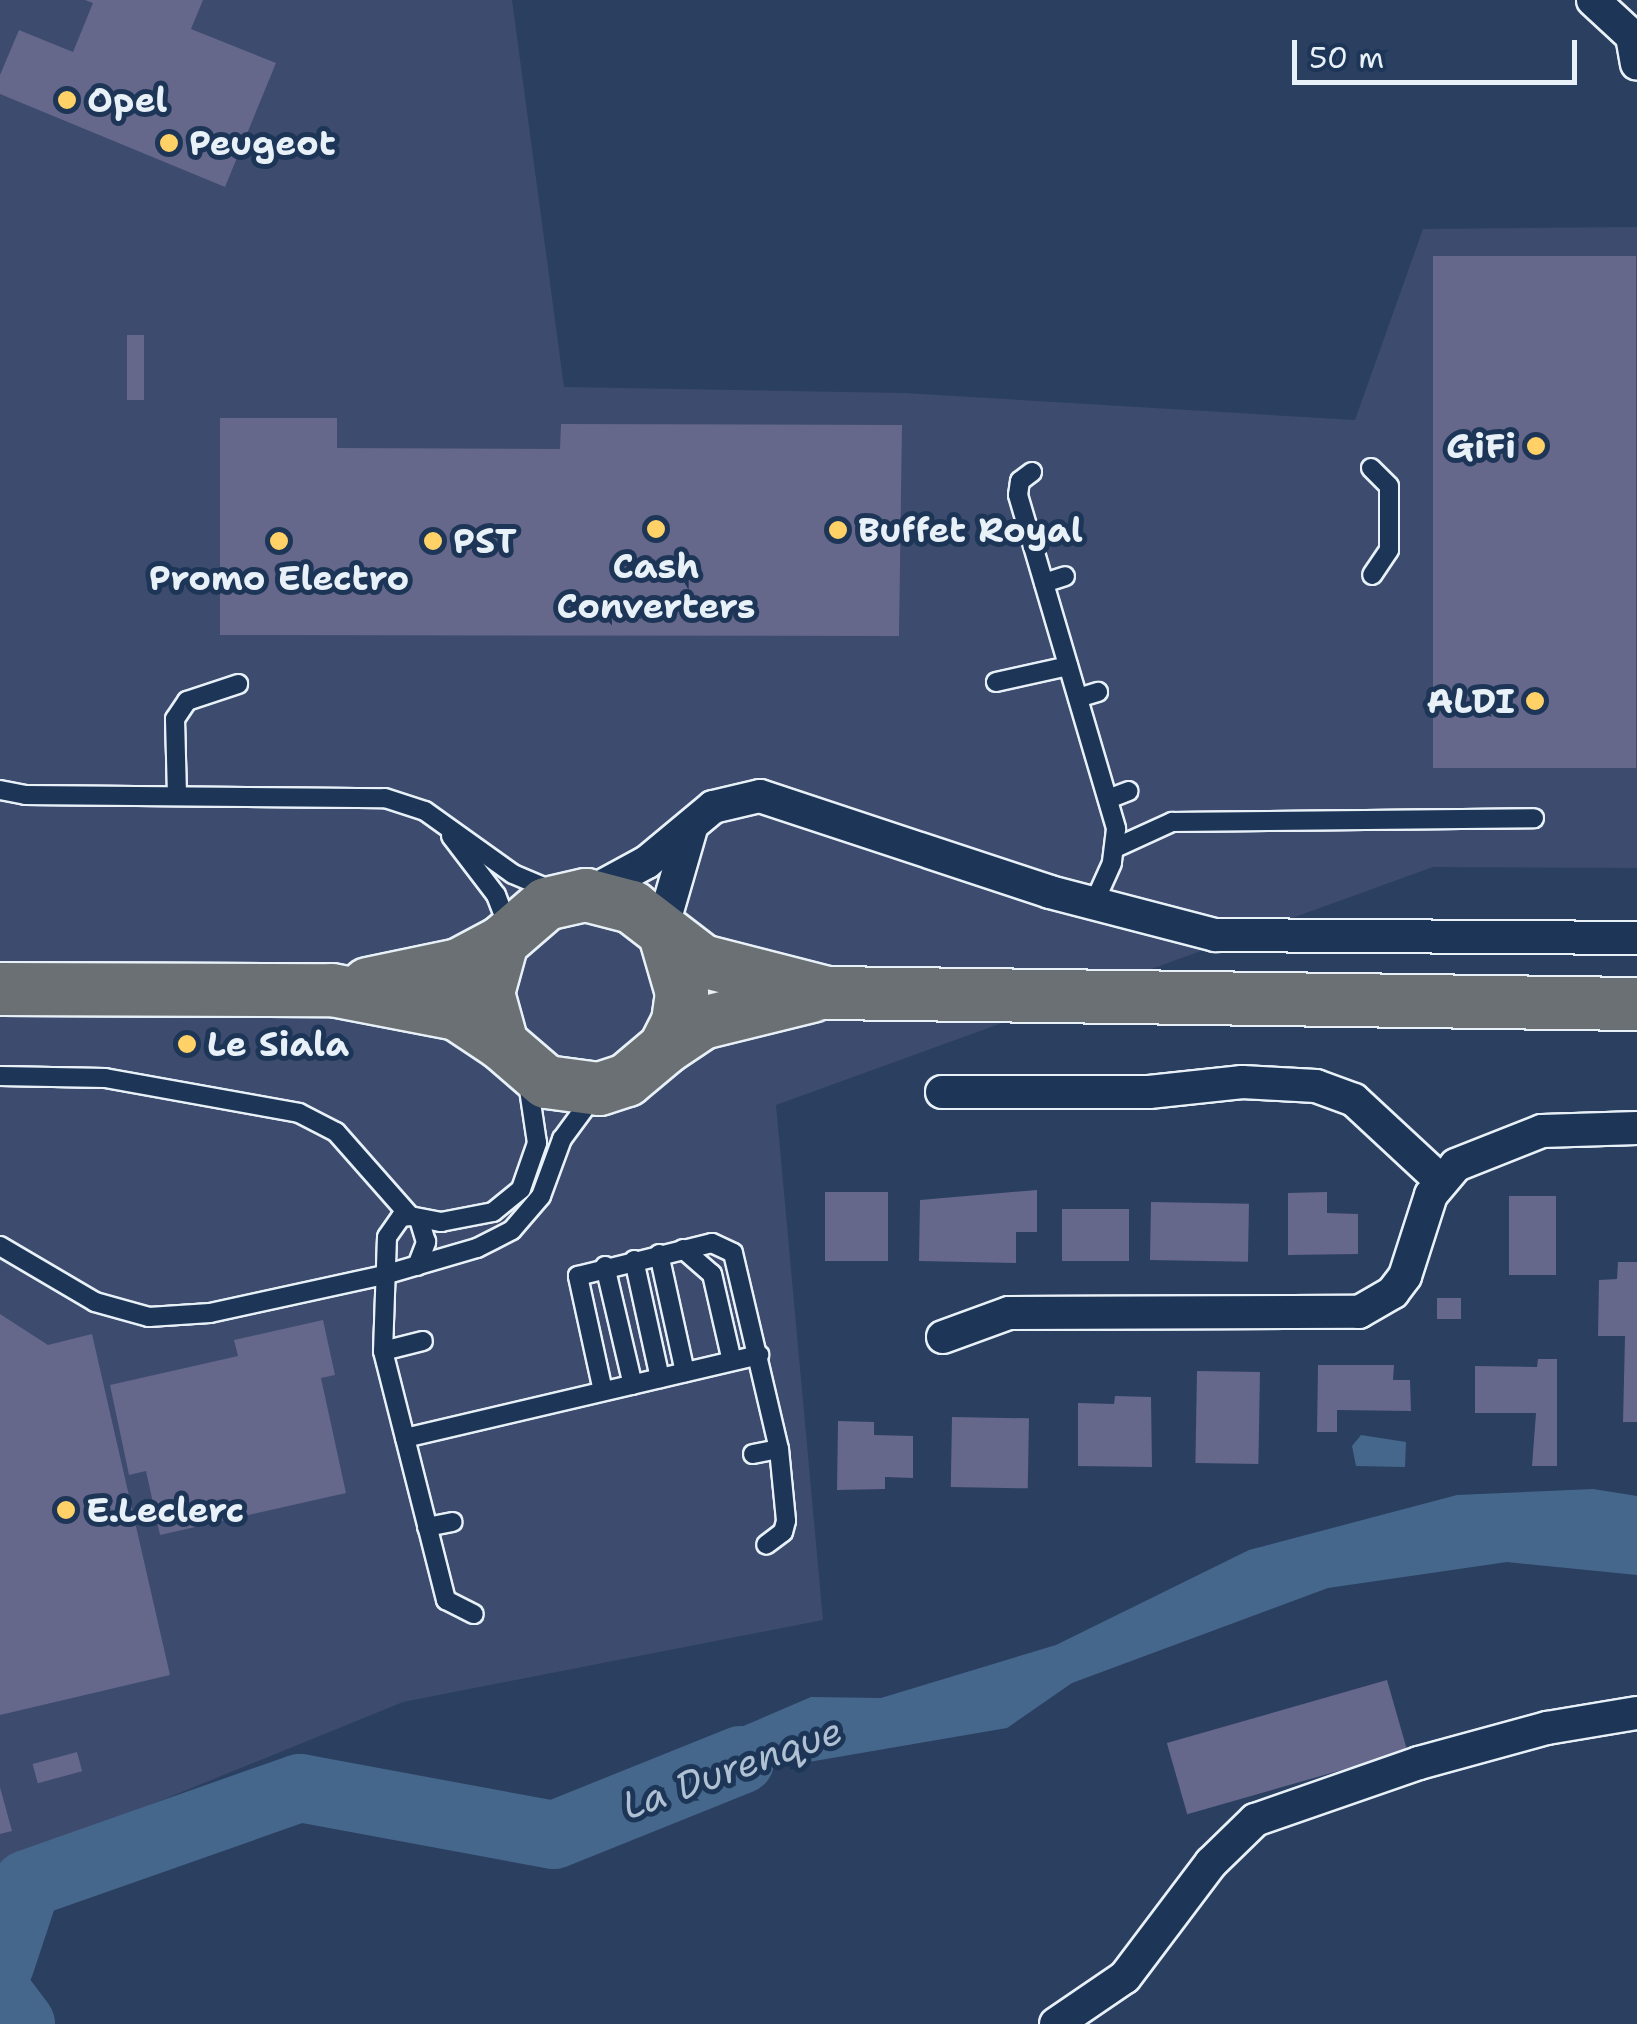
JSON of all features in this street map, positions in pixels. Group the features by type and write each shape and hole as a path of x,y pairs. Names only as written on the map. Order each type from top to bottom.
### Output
{"main road":[{"path":"332,990 445,969 506,937 546,904 580,896 632,907 702,961 828,993 1637,1004"},
{"path":"664,935 682,993 665,1048"},
{"path":"506,937 488,993 513,1056"},
{"path":"0,989 332,990 457,1014 513,1056 572,1089 599,1089 627,1080 702,1023 828,993"}],"street":[{"path":"1593,0 1635,42"},
{"path":"580,896 647,862 713,807 760,796 1093,905 1215,935 1637,938"},
{"path":"664,935 693,824"},
{"path":"942,1092 1149,1092 1242,1082 1316,1086 1354,1100 1440,1180"},
{"path":"942,1337 1009,1313 1360,1312 1394,1292 1405,1276 1440,1180 1474,1153 1520,1136 1637,1128"},
{"path":"1056,2024 1125,1976 1219,1853 1255,1820 1419,1763 1547,1728 1637,1712"}],"lane":[{"path":"1371,468 1389,486 1389,550 1372,575"},
{"path":"1032,472 1020,481 1018,495 1108,799 1115,848 1093,905"},
{"path":"1044,583 1065,576"},
{"path":"996,682 1068,666"},
{"path":"177,796 175,719 187,701 238,684"},
{"path":"1078,698 1098,692"},
{"path":"0,790 385,798 442,823 513,874 580,896"},
{"path":"1108,799 1129,792"},
{"path":"1115,848 1172,822 1534,818"},
{"path":"442,823 496,896 506,937"},
{"path":"474,1614 446,1600 383,1350 384,1274 390,1230 414,1217 477,1217 520,1189 537,1132 513,1056"},
{"path":"0,1076 105,1078 299,1112 346,1141 414,1217 426,1242 417,1266"},
{"path":"0,1246 95,1302 149,1317 234,1309 417,1266 512,1230 541,1196 562,1139 599,1089"},
{"path":"604,1391 578,1276 605,1266 712,1243 733,1253 779,1449 786,1521 766,1545"},
{"path":"683,1249 712,1274 732,1361"},
{"path":"659,1254 685,1372"},
{"path":"634,1260 660,1378"},
{"path":"605,1266 632,1385"},
{"path":"383,1350 423,1341"},
{"path":"406,1438 759,1355"},
{"path":"753,1454 779,1449"},
{"path":"428,1527 453,1522"}],"shaded area":[{"path":"0,0 512,0 564,387 904,393 1355,420 1423,229 1637,227 1637,868 1433,867 776,1105 823,1620 403,1702 0,1866"}],"water":[{"path":"1361,1435 1406,1442 1405,1467 1356,1466 1352,1446"},
{"path":"1593,1489 1637,1496 1637,1575 1507,1562 1328,1588 1072,1683 1007,1728 745,1773 638,1809 734,1730 811,1697 881,1698 1056,1645 1249,1550 1457,1495"}],"building":[{"path":"85,0 203,0 191,29 276,63 225,187 0,94 0,75 19,30 73,52 93,3"},
{"name":"GiFi","path":"1433,256 1636,256 1636,768 1433,768"},
{"path":"127,335 144,335 144,400 127,400"},
{"path":"220,418 337,418 337,448 560,449 561,424 902,425 899,636 220,635"},
{"path":"1037,1190 1037,1232 1016,1232 1016,1263 919,1261 920,1200"},
{"path":"825,1192 888,1192 888,1261 825,1261"},
{"path":"1327,1192 1327,1213 1358,1214 1358,1254 1288,1255 1288,1193"},
{"path":"1509,1196 1556,1196 1556,1275 1509,1275"},
{"path":"1151,1202 1249,1204 1248,1262 1150,1260"},
{"path":"1062,1209 1129,1209 1129,1261 1062,1261"},
{"path":"1618,1262 1637,1262 1637,1422 1623,1422 1625,1336 1598,1336 1599,1280 1617,1279"},
{"path":"1437,1298 1461,1298 1461,1319 1437,1319"},
{"name":"E.Leclerc","path":"0,1314 48,1345 92,1334 170,1675 0,1715"},
{"path":"323,1320 335,1375 321,1378 346,1493 160,1535 146,1471 129,1475 110,1385 238,1356 234,1340"},
{"path":"1538,1359 1557,1359 1557,1466 1532,1466 1536,1413 1475,1413 1475,1366 1537,1367"},
{"path":"1318,1365 1394,1365 1393,1380 1410,1380 1411,1411 1337,1410 1337,1432 1317,1432"},
{"path":"1197,1371 1260,1372 1258,1464 1195,1463"},
{"path":"1115,1396 1151,1397 1152,1467 1078,1466 1078,1403 1114,1404"},
{"path":"952,1417 1029,1418 1028,1488 951,1487"},
{"path":"838,1421 874,1422 874,1435 913,1436 913,1478 885,1477 885,1489 837,1490"},
{"path":"1387,1680 1407,1751 1187,1814 1167,1743"},
{"path":"77,1752 82,1771 38,1783 33,1764"},
{"path":"0,1787 12,1831 0,1834"}],"waterway":[{"name":"La Durenque","path":"0,1965 27,1884 300,1788 554,1835 741,1760"},
{"name":"La Durenque","path":"0,1996 21,2024"}],"place":[{"name":"Opel","path":"67,100"},
{"name":"Peugeot","path":"169,143"},
{"name":"GiFi","path":"1536,446"},
{"name":"Cash Converters","path":"656,529"},
{"name":"Buffet Royal","path":"838,530"},
{"name":"Promo Electro","path":"279,541"},
{"name":"PST","path":"433,541"},
{"name":"ALDI","path":"1535,701"},
{"name":"Le Siala","path":"187,1044"},
{"name":"E.Leclerc","path":"66,1510"}]}
